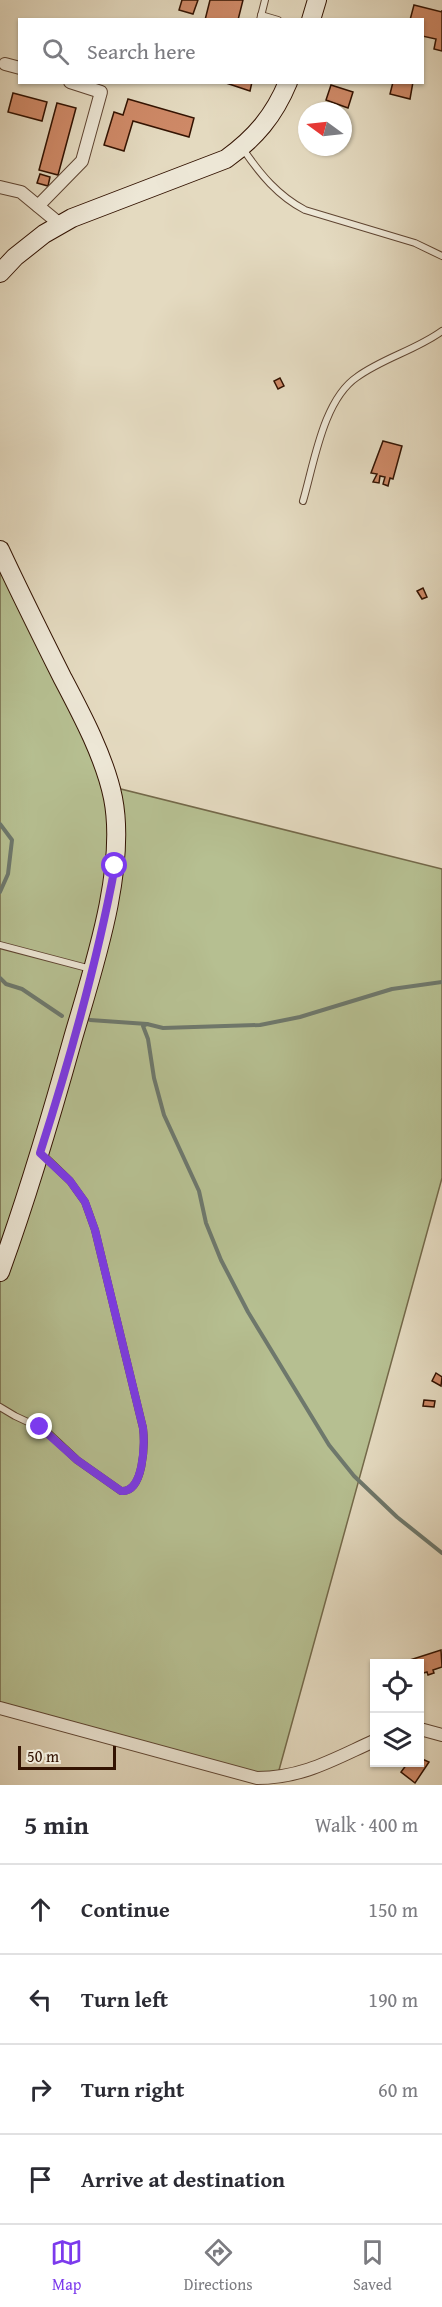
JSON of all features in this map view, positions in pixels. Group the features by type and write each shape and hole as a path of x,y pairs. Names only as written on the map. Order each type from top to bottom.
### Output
{"main road":[{"path":"312,18 317,0"},
{"path":"0,273 22,251 44,234 72,218 226,159 265,126 280,102 287,84"},
{"path":"0,550 91,733 113,797 117,830 115,866 92,969 40,1153 0,1272"}],"street":[{"path":"5,64 18,67"},
{"path":"38,206 82,161 101,92 76,84"},
{"path":"0,187 21,192 61,225"},
{"path":"0,1707 257,1778 280,1778 303,1773 370,1743"},
{"path":"424,1730 442,1735"}],"lane":[{"path":"260,17 265,0"},
{"path":"242,147 277,192 297,206 324,217 415,243 442,256"},
{"path":"303,501 326,423 343,390 356,377 442,331"},
{"path":"0,945 92,969"},
{"path":"0,1407 45,1430 77,1460 121,1491 132,1488 139,1474 145,1450 143,1428 95,1230 85,1202 70,1181 40,1153"}],"green space":[{"path":"0,570 121,789 442,869 442,1178 276,1781 0,1703"}],"building":[{"path":"182,0 198,0 193,14 179,10"},
{"path":"210,0 243,0 238,18 206,18"},
{"path":"414,5 442,12 442,51 434,49 436,39 424,36 424,18 411,18"},
{"path":"229,84 252,84 250,91"},
{"path":"392,84 413,84 410,99 390,94"},
{"path":"331,85 353,92 350,102 326,100"},
{"path":"13,93 47,102 42,121 8,112"},
{"path":"128,99 194,118 189,137 133,121 124,151 104,145 114,112 123,115"},
{"path":"57,103 76,108 58,175 39,170"},
{"path":"40,174 50,177 48,186 37,183"},
{"path":"280,378 284,386 278,389 274,381"},
{"path":"383,441 402,446 393,479 390,478 388,486 383,484 385,477 380,476 379,483 373,482 377,474 371,473"},
{"path":"423,588 427,597 422,599 417,591"},
{"path":"436,1373 442,1377 441,1386 432,1381"},
{"path":"424,1400 435,1401 434,1407 423,1406"},
{"path":"441,1650 442,1667 433,1670 434,1673 428,1675 427,1672 424,1673 424,1659 413,1659"},
{"path":"424,1760 429,1762 415,1783 401,1772 405,1767 424,1767"}],"waterway":[{"path":"0,824 12,840 8,874 0,892"},
{"path":"0,978 6,984 22,989 62,1016"},
{"path":"90,1020 147,1024 163,1028 260,1025 300,1017 392,989 442,982"},
{"path":"147,1024 143,1026 148,1039 154,1078 164,1115 199,1191 206,1223 221,1260 248,1312 329,1445 354,1476 397,1517 442,1553"}],"route":[{"path":"40,1427 77,1460 121,1491 132,1488 139,1474 145,1450 143,1428 95,1230 85,1202 70,1181 40,1153 81,1010 105,917 115,866"}]}
